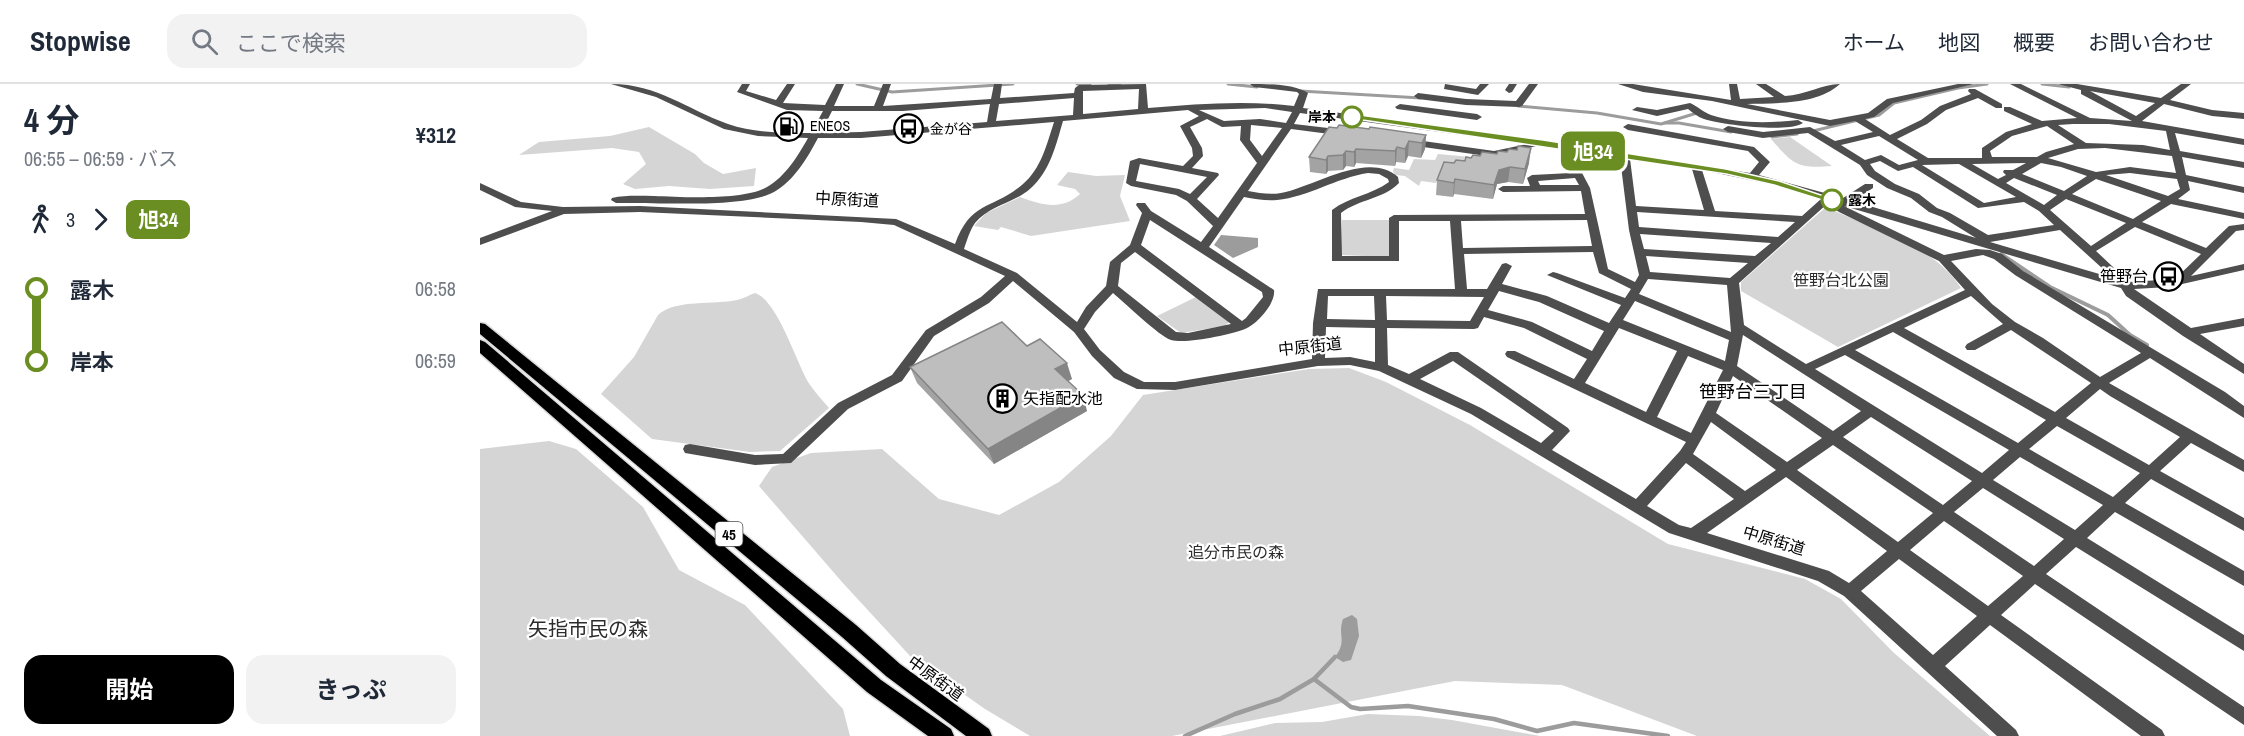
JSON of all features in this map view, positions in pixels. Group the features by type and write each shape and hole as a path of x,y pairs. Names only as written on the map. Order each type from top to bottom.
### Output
{"main road":[{"name":"中原街道","path":"480,327 849,631 893,670 982,736"},
{"name":"45","path":"480,345 874,686 945,736"}],"street":[{"path":"615,84 643,89 726,127 744,131 815,135 861,135 1243,104 1298,110 1543,143 1752,177 2124,285 2138,286 2179,280 2244,267"},
{"path":"746,84 741,92 787,107 828,109 877,109 1078,95"},
{"path":"778,104 791,84"},
{"path":"480,242 562,211 606,201 744,198 775,187 791,170 815,135 840,84"},
{"path":"877,109 887,84"},
{"path":"991,125 998,84"},
{"path":"1203,248 1289,125 1304,93 1301,89 1283,84 1254,84"},
{"path":"1416,84 1418,96"},
{"path":"1450,84 1447,87 1478,93 1485,84"},
{"path":"1375,120 1418,96 1519,104 1534,84"},
{"path":"1622,84 1725,100 1830,123 1876,113 1890,101 1966,85 1978,95 2044,124 2084,146"},
{"path":"1710,84 1712,98"},
{"path":"1733,84 1736,100"},
{"path":"1760,84 1783,99"},
{"path":"1725,100 1783,99 1818,93 1836,84"},
{"path":"2014,84 2091,121"},
{"path":"2067,84 2138,122"},
{"path":"2067,84 2211,109 2244,106"},
{"path":"2117,94 2133,84"},
{"path":"2138,122 2161,101 2187,84"},
{"path":"1078,117 1079,88 1143,86 1143,112"},
{"path":"1834,144 1885,136 1924,122 1943,108 1978,95"},
{"path":"2182,105 2212,113 2244,116"},
{"path":"1637,110 1657,114 1690,106 1705,116 1715,119 1764,124 1794,124 1805,119"},
{"path":"1400,107 1477,117"},
{"path":"1187,108 1207,115 1222,124 1260,122 1357,134"},
{"path":"1185,170 1198,156 1197,148 1185,126 1207,115"},
{"path":"958,250 967,228 977,215 1018,194 1034,180 1046,160 1059,118"},
{"path":"1857,118 1926,161"},
{"path":"1983,160 1985,150 1995,140 2006,134 2044,124 2091,121 2138,122 2170,130 2244,142"},
{"path":"1246,124 1245,140 1262,163"},
{"path":"1628,127 1751,149 1765,162 1752,177"},
{"path":"1728,129 1763,135 1810,130 1864,163 1871,173 1891,186 1916,196 1933,210 1946,215 2019,273 2220,395 2244,413"},
{"path":"2095,248 2185,190 2170,130"},
{"path":"1403,141 1494,154 1543,143"},
{"path":"2002,181 2049,154 2084,146 2114,146 2176,153 2244,165"},
{"path":"1574,148 1568,156 1569,161 1580,176 1585,188 1603,271 1632,295"},
{"path":"1576,385 1645,275 1634,230 1625,157"},
{"path":"1864,163 1881,158 1898,168 1926,161 2041,160 2063,164 2168,200 2244,216"},
{"path":"1983,160 2210,253"},
{"path":"1191,199 1214,175 1139,161 1134,163 1131,183 1179,192 1191,199 1219,225"},
{"path":"1962,162 2043,209 2123,280 2130,293 2244,370"},
{"path":"1914,164 1982,206 2025,199"},
{"path":"1696,167 1710,213"},
{"path":"2049,207 2096,175 2108,171 2129,170 2244,190"},
{"path":"1240,193 1271,198 1285,196 1360,171 1384,171 1393,177 1394,183 1386,190 1343,205 1336,212 1335,259 1395,259 1394,218 1590,217"},
{"path":"1536,189 1532,178 1580,176"},
{"path":"480,186 519,205 562,211"},
{"path":"1843,203 1869,186"},
{"path":"1503,189 1585,188"},
{"path":"1645,275 1733,282 1827,199"},
{"path":"1827,199 1843,210 1943,259 1988,307 2011,325 2039,340 2098,383 2244,467"},
{"name":"中原街道","path":"562,211 640,209 896,222 1013,275 1078,329 1096,353 1119,375 1142,386 1175,386 1318,362 1350,361 1382,368 1476,411 1674,529 1823,576 1850,591 2010,736"},
{"path":"1078,329 1090,309 1112,287 1116,262 1135,246 1144,209 1268,290 1269,297 1250,321 1241,326 1188,337 1173,336 1112,287"},
{"path":"1632,209 1805,219"},
{"path":"1455,217 1461,293"},
{"path":"1943,259 1983,243 2062,227"},
{"path":"2179,280 2210,253 2233,228 2244,227"},
{"path":"1634,230 1780,240"},
{"path":"1135,246 1241,326"},
{"path":"1458,251 1598,249"},
{"path":"1639,252 1759,260"},
{"path":"1319,323 1474,325 1506,266"},
{"path":"690,449 755,460 786,459 843,406 897,378 930,333 985,300 1013,275"},
{"path":"1553,275 1632,295 1737,332 1805,369 1872,410 2244,644"},
{"path":"1638,506 1685,455 1709,414 1730,368 1737,332 1733,282"},
{"path":"1318,362 1322,292 1461,293 1493,290 1543,299 1685,349 1730,368 2244,717"},
{"path":"1805,369 1974,290"},
{"path":"1380,293 1382,368"},
{"path":"1480,312 1528,325 1594,357"},
{"path":"2187,333 2244,322"},
{"path":"1971,347 2011,325"},
{"path":"1893,327 2244,525"},
{"path":"1649,419 1685,349"},
{"path":"1845,350 2244,579"},
{"path":"1850,591 2098,383 2150,353"},
{"path":"1511,354 1694,440"},
{"path":"1410,379 1454,355 1563,431 1542,451"},
{"path":"1692,536 1872,410"},
{"path":"1709,414 2156,736"},
{"path":"1934,665 2190,436"},
{"path":"1685,455 1745,499"}],"green space":[{"path":"649,127 695,154 704,163 723,174 756,168 754,186 710,189 669,186 635,189 623,184 646,164 639,152 612,148 519,155 539,142 610,136"},
{"path":"1790,137 1832,166 1811,167 1797,163 1771,139"},
{"path":"1513,152 1511,158 1487,163 1468,161 1466,169 1443,166 1436,183 1421,181 1419,186 1405,176 1395,175 1393,171 1394,168 1409,170 1414,159 1435,160 1438,154 1492,159 1494,155"},
{"path":"1068,172 1096,176 1125,175 1120,196 1130,221 1031,236 1001,227 998,230 974,226 986,213 1020,197 1051,205 1059,205 1073,199 1080,194 1075,189 1057,185"},
{"name":"笹野台北公園","path":"1826,207 1918,249 1935,260 1961,288 1838,347 1741,291 1741,282"},
{"path":"1342,220 1389,220 1391,254 1387,257 1341,255"},
{"path":"755,293 771,307 808,382 829,408 780,451 750,452 652,439 601,394 634,357 658,315 665,310 685,305 737,300"},
{"path":"1196,297 1229,322 1225,326 1181,333 1157,316"},
{"name":"追分市民の森","path":"1349,368 1386,382 1470,425 1668,544 1805,579 1841,599 1893,652 1990,736 1697,736 1562,685 1455,681 1172,736 1030,736 985,709 911,657 759,486 772,467 811,453 882,449 939,499 999,515 1059,482 1111,436 1143,395 1309,369"},
{"name":"矢指市民の森","path":"549,441 576,449 643,507 679,570 745,605 843,709 850,736 480,736 480,449"},
{"path":"1368,714 1452,720 1540,736 1220,736 1275,723 1322,722"}],"shaded area":[{"path":"1221,235 1258,238 1258,247 1233,258 1214,245"},
{"path":"1352,615 1357,619 1359,636 1351,660 1343,662 1335,657 1342,642 1341,625 1343,619"}],"building":[{"path":"1339,125 1426,135 1422,143 1409,141 1405,149 1397,147 1395,151 1356,149 1354,152 1346,151 1343,155 1328,156 1326,160 1309,157 1329,127 1337,128"},
{"path":"1518,146 1531,148 1525,169 1510,167 1499,170 1494,185 1455,179 1454,183 1437,180 1444,162 1465,161 1466,157 1480,156 1482,152 1497,154 1498,151 1517,150"},
{"name":"矢指配水池","path":"1002,322 1027,346 1040,339 1067,363 1055,369 1083,395 988,449 910,367"}],"waterway":[{"path":"857,84 892,92 1013,84"},
{"path":"1077,84 1090,85"},
{"path":"1109,85 1120,84"},
{"path":"1228,84 1257,87"},
{"path":"1813,131 1879,115 1894,103 1958,88 1987,84"},
{"path":"2042,84 2069,87"},
{"path":"1300,91 1421,98"},
{"path":"1518,106 1597,113 1661,124 1697,113"},
{"path":"1665,123 1679,123 1731,132"},
{"path":"1772,137 1797,134"},
{"path":"2001,254 2050,287 2108,315 2130,335 2147,345"},
{"path":"1314,679 1335,657"},
{"path":"1185,736 1235,714 1280,699 1314,679"},
{"path":"1314,679 1351,707 1360,709 1408,706 1494,719 1537,731 1574,723 1668,736"}],"bus line":[{"name":"旭34","path":"1352,117 1726,171 1776,182 1832,200"}],"place":[{"name":"岸本","path":"1352,117"},
{"name":"ENEOS","path":"789,126"},
{"name":"金が谷","path":"909,129"},
{"name":"露木","path":"1832,200"},
{"name":"笹野台","path":"2169,276"},
{"name":"矢指配水池","path":"1002,398"}],"district":[{"name":"笹野台三丁目","path":"1753,391"}]}
